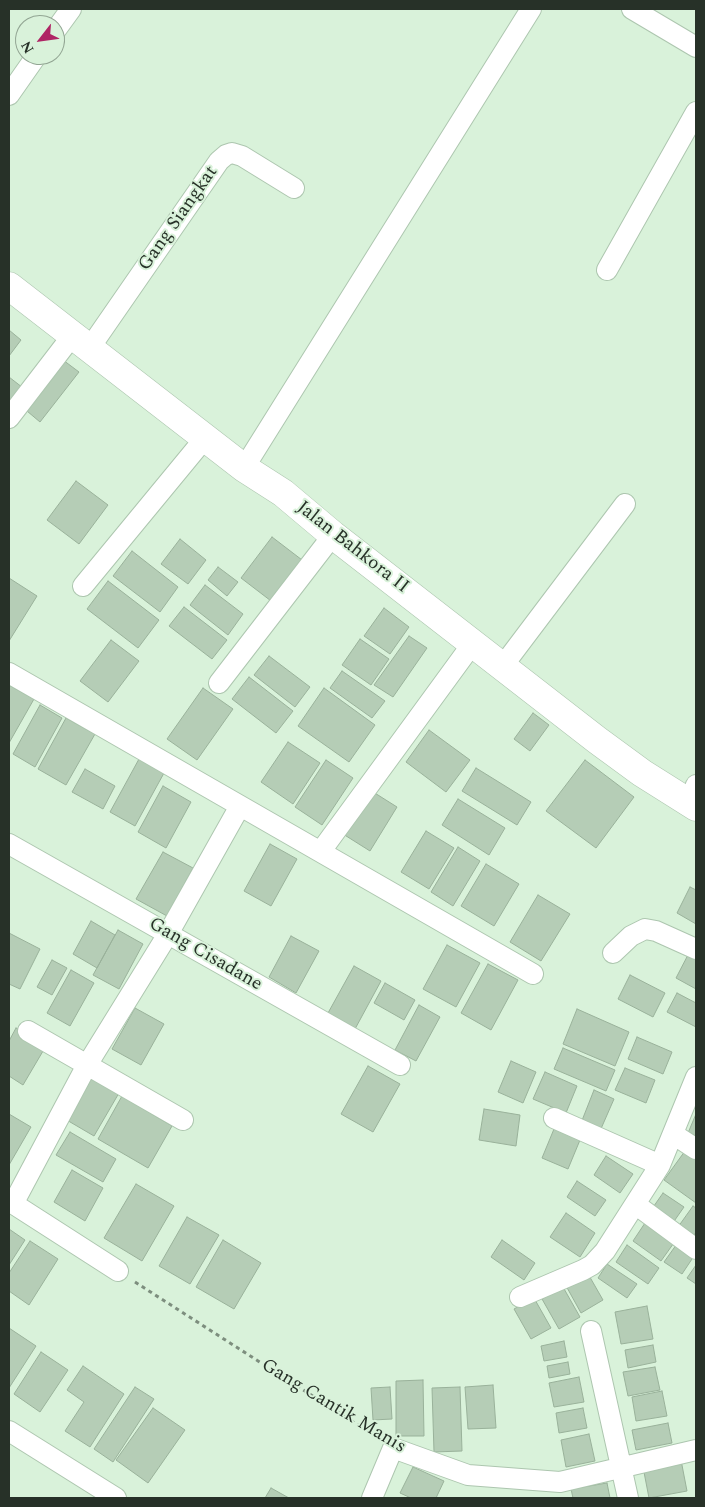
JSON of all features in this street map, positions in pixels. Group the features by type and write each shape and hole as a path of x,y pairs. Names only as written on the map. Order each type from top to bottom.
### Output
{"street":[{"path":"244,468 530,9"},
{"path":"632,9 696,47"},
{"path":"9,94 30,65"},
{"path":"607,270 696,112"},
{"name":"Gang Siangkat","path":"80,343 226,155 232,152 242,156 294,188"},
{"name":"Jalan Bahkora II","path":"9,286 80,343 244,468 283,493 333,535 473,642 502,667 642,773 694,798"},
{"path":"9,418 80,343"},
{"path":"84,586 205,438"},
{"path":"502,667 625,504"},
{"path":"220,683 333,535"},
{"path":"321,851 473,642"},
{"path":"9,673 533,974"},
{"path":"118,1271 11,1202 88,1066 168,934 240,806"},
{"name":"Gang Cisadane","path":"9,844 400,1066"},
{"path":"613,952 631,936 645,929 656,931 696,949"},
{"path":"28,1031 183,1120"},
{"path":"520,1297 592,1265 605,1251 660,1165 696,1077"},
{"path":"554,1118 660,1165"},
{"path":"672,1134 696,1149"},
{"path":"635,1204 696,1249"},
{"path":"591,1331 628,1498"},
{"path":"9,1431 116,1498"},
{"path":"372,1498 393,1448"},
{"name":"Gang Cantik Manis","path":"393,1448 468,1475 560,1482 696,1450"}],"path":[{"name":"Gang Cantik Manis","path":"118,1271 393,1448"}],"building":[{"path":"9,330 21,340 9,356"},
{"path":"59,357 79,372 40,422 21,406"},
{"path":"9,377 27,391 9,403"},
{"path":"76,481 108,505 79,544 47,520"},
{"path":"272,537 306,563 275,604 241,578"},
{"path":"180,539 206,560 188,584 161,564"},
{"path":"132,551 178,587 160,612 113,576"},
{"path":"218,567 238,582 227,596 208,580"},
{"path":"9,578 37,596 9,641"},
{"path":"108,581 159,620 138,648 87,609"},
{"path":"205,585 243,614 228,635 190,605"},
{"path":"184,607 227,640 212,659 169,626"},
{"path":"384,608 409,627 390,654 364,636"},
{"path":"409,636 427,648 393,697 374,685"},
{"path":"360,639 389,659 371,685 342,665"},
{"path":"111,640 139,661 108,702 80,681"},
{"path":"269,656 310,687 295,707 254,675"},
{"path":"342,671 385,701 372,718 330,688"},
{"path":"249,677 293,711 276,733 232,699"},
{"path":"9,685 34,699 9,743"},
{"path":"203,688 233,709 197,760 167,739"},
{"path":"324,688 375,725 349,762 298,726"},
{"path":"40,705 62,718 35,767 13,754"},
{"path":"533,713 549,725 530,751 514,739"},
{"path":"66,718 95,734 66,785 38,769"},
{"path":"429,730 470,760 446,792 406,762"},
{"path":"288,742 320,763 293,804 261,782"},
{"path":"139,759 164,773 135,826 110,812"},
{"path":"326,760 353,778 322,825 295,807"},
{"path":"585,760 634,797 596,848 546,811"},
{"path":"476,768 531,802 517,825 462,791"},
{"path":"85,769 115,786 103,809 72,792"},
{"path":"163,786 191,802 166,848 138,832"},
{"path":"370,790 397,807 370,851 343,834"},
{"path":"458,799 505,828 489,855 442,825"},
{"path":"426,831 454,848 429,889 401,872"},
{"path":"270,844 297,859 271,906 244,891"},
{"path":"458,847 480,861 453,906 431,892"},
{"path":"163,852 193,868 167,916 136,899"},
{"path":"486,864 519,884 494,926 461,906"},
{"path":"690,887 696,890 696,924 677,913"},
{"path":"538,895 570,914 541,961 510,942"},
{"path":"91,921 115,935 97,968 73,954"},
{"path":"118,930 143,944 119,989 93,975"},
{"path":"9,933 40,949 20,989 9,984"},
{"path":"291,936 319,951 296,993 269,977"},
{"path":"447,945 480,963 456,1007 423,989"},
{"path":"690,951 696,954 696,989 676,978"},
{"path":"52,960 67,968 52,995 37,987"},
{"path":"488,964 518,980 491,1030 461,1013"},
{"path":"354,966 381,981 355,1029 328,1013"},
{"path":"71,970 94,983 70,1026 47,1013"},
{"path":"630,975 665,993 653,1017 618,999"},
{"path":"385,983 415,1000 404,1020 374,1003"},
{"path":"677,993 696,1003 696,1027 667,1012"},
{"path":"419,1005 440,1017 416,1061 395,1050"},
{"path":"135,1008 164,1024 141,1065 112,1049"},
{"path":"577,1009 629,1032 615,1066 563,1044"},
{"path":"16,1028 46,1046 23,1085 9,1076 9,1041"},
{"path":"637,1037 672,1052 663,1074 628,1059"},
{"path":"563,1048 615,1070 606,1091 554,1069"},
{"path":"511,1061 536,1072 523,1103 498,1092"},
{"path":"368,1066 400,1084 373,1132 341,1114"},
{"path":"625,1068 655,1080 646,1103 615,1090"},
{"path":"545,1072 577,1086 566,1113 533,1099"},
{"path":"90,1075 119,1093 94,1136 65,1119"},
{"path":"594,1090 614,1099 600,1131 581,1123"},
{"path":"122,1096 172,1126 148,1168 98,1139"},
{"path":"484,1109 520,1115 516,1146 479,1140"},
{"path":"9,1114 31,1127 9,1165"},
{"path":"696,1114 696,1136 688,1133"},
{"path":"554,1129 580,1140 568,1169 542,1158"},
{"path":"70,1132 116,1159 103,1182 56,1155"},
{"path":"685,1151 696,1159 696,1203 664,1180"},
{"path":"606,1156 633,1174 620,1193 594,1175"},
{"path":"72,1170 103,1188 85,1221 54,1202"},
{"path":"577,1181 606,1200 595,1216 567,1197"},
{"path":"136,1184 174,1206 142,1261 104,1238"},
{"path":"663,1193 684,1207 670,1227 649,1213"},
{"path":"693,1206 696,1208 696,1232 693,1237 678,1227"},
{"path":"566,1213 595,1233 580,1257 550,1237"},
{"path":"187,1217 219,1235 190,1284 159,1266"},
{"path":"647,1220 676,1240 661,1261 633,1241"},
{"path":"9,1229 25,1240 9,1265"},
{"path":"223,1240 261,1263 234,1309 196,1287"},
{"path":"502,1240 535,1263 524,1280 491,1257"},
{"path":"30,1241 58,1259 29,1305 9,1291 9,1273"},
{"path":"679,1241 696,1253 682,1274 664,1262"},
{"path":"627,1245 659,1268 648,1284 616,1262"},
{"path":"607,1264 637,1284 627,1298 598,1278"},
{"path":"696,1265 696,1284 687,1278"},
{"path":"587,1272 603,1300 581,1313 565,1284"},
{"path":"563,1287 580,1317 559,1329 542,1299"},
{"path":"534,1298 551,1328 531,1339 514,1309"},
{"path":"647,1306 653,1339 621,1344 615,1312"},
{"path":"9,1328 36,1346 9,1388"},
{"path":"564,1341 567,1357 544,1361 541,1346"},
{"path":"653,1345 656,1362 628,1368 625,1350"},
{"path":"41,1352 68,1370 40,1412 14,1394"},
{"path":"568,1362 570,1374 549,1378 547,1366"},
{"path":"83,1366 124,1394 90,1447 65,1431 84,1402 67,1390"},
{"path":"655,1367 660,1390 628,1396 623,1372"},
{"path":"579,1377 584,1402 554,1407 549,1383"},
{"path":"423,1380 424,1436 396,1436 396,1381"},
{"path":"493,1385 496,1428 468,1429 465,1387"},
{"path":"135,1387 154,1399 113,1462 94,1449"},
{"path":"390,1387 392,1419 373,1420 371,1388"},
{"path":"460,1387 462,1451 434,1452 432,1388"},
{"path":"662,1391 667,1416 636,1421 632,1397"},
{"path":"153,1408 185,1430 148,1483 116,1460"},
{"path":"583,1408 587,1428 559,1433 556,1413"},
{"path":"668,1423 672,1443 636,1450 632,1430"},
{"path":"589,1434 595,1461 566,1467 561,1440"},
{"path":"681,1460 687,1491 649,1498 643,1467"},
{"path":"413,1467 444,1481 436,1498 411,1498 400,1493"},
{"path":"607,1483 610,1498 573,1498 571,1489"},
{"path":"271,1488 289,1498 265,1498"}]}
